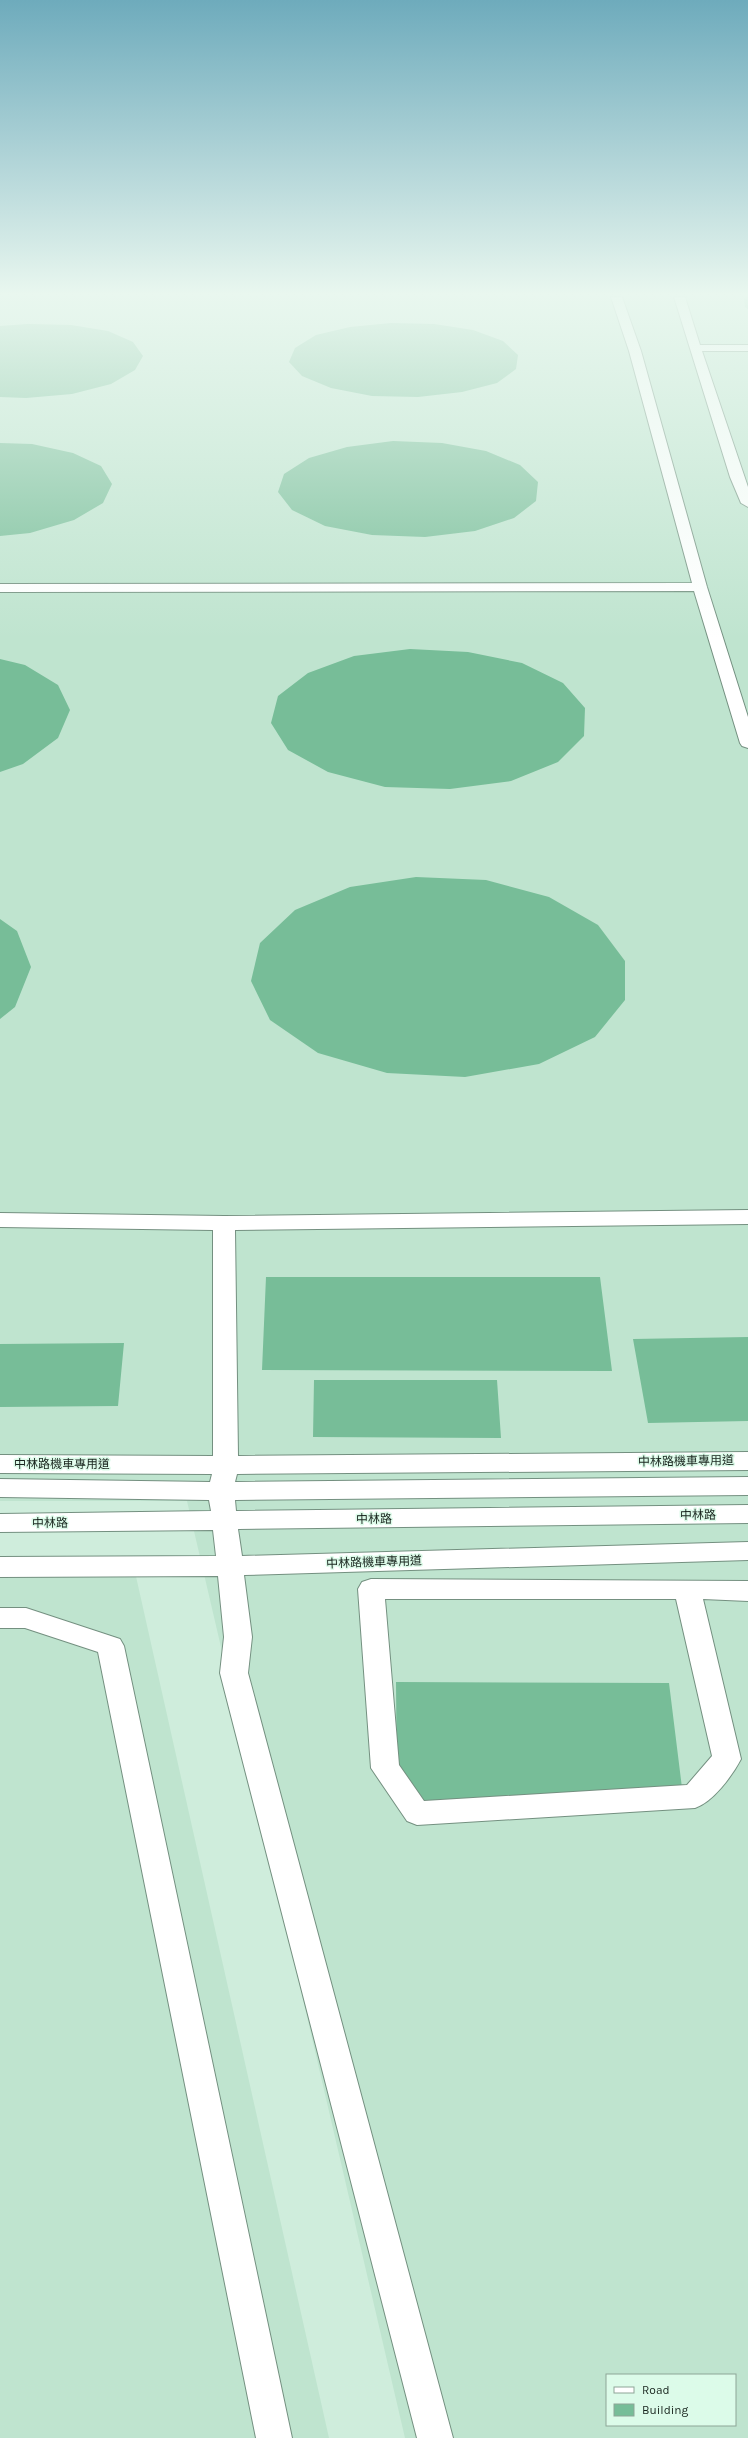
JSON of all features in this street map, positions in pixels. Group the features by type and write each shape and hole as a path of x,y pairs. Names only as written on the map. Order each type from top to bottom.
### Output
{"street":[{"path":"651,411 700,587 748,743"},
{"path":"716,411 737,477 748,503"},
{"path":"0,588 700,587"},
{"path":"0,1220 224,1223 748,1217"},
{"path":"224,1223 226,1465 224,1506 238,1637 234,1673 435,2438"},
{"name":"中林路機車專用道","path":"0,1464 226,1465 748,1461"},
{"path":"0,1488 124,1488 224,1506 748,1486"},
{"name":"中林路","path":"0,1524 224,1506 748,1514"},
{"name":"中林路機車專用道","path":"0,1567 231,1566 748,1551"},
{"path":"688,1589 727,1759 696,1796 417,1813 384,1768 371,1588 688,1589 748,1591"},
{"path":"0,1618 26,1618 110,1646 274,2438"}],"shaded area":[{"path":"0,411 748,411 748,2438 405,2438 187,1501 0,1501"},
{"path":"0,1568 135,1572 329,2438 0,2438"}],"building":[{"path":"393,441 442,443 486,451 520,465 538,482 536,501 514,518 475,531 425,537 372,535 325,526 292,510 278,492 284,474 309,458 347,447"},
{"path":"0,443 32,444 73,453 101,466 112,484 103,503 74,520 30,533 0,536"},
{"path":"410,649 468,652 522,663 563,683 585,708 584,736 558,762 511,781 450,789 385,787 328,772 288,750 271,723 278,696 308,673 354,656"},
{"path":"0,659 25,665 58,685 70,710 58,738 23,764 0,772"},
{"path":"416,877 486,880 549,897 598,925 625,961 625,1000 595,1037 539,1064 465,1077 387,1073 318,1053 270,1020 251,981 260,943 295,910 350,887"},
{"path":"0,919 17,931 31,967 15,1007 0,1019"},
{"path":"266,1277 600,1277 612,1371 262,1370"},
{"path":"748,1337 748,1421 648,1423 633,1339"},
{"path":"124,1343 118,1406 0,1407 0,1344"},
{"path":"314,1380 497,1380 501,1438 313,1437"},
{"path":"396,1682 669,1683 684,1804 397,1802"}]}
